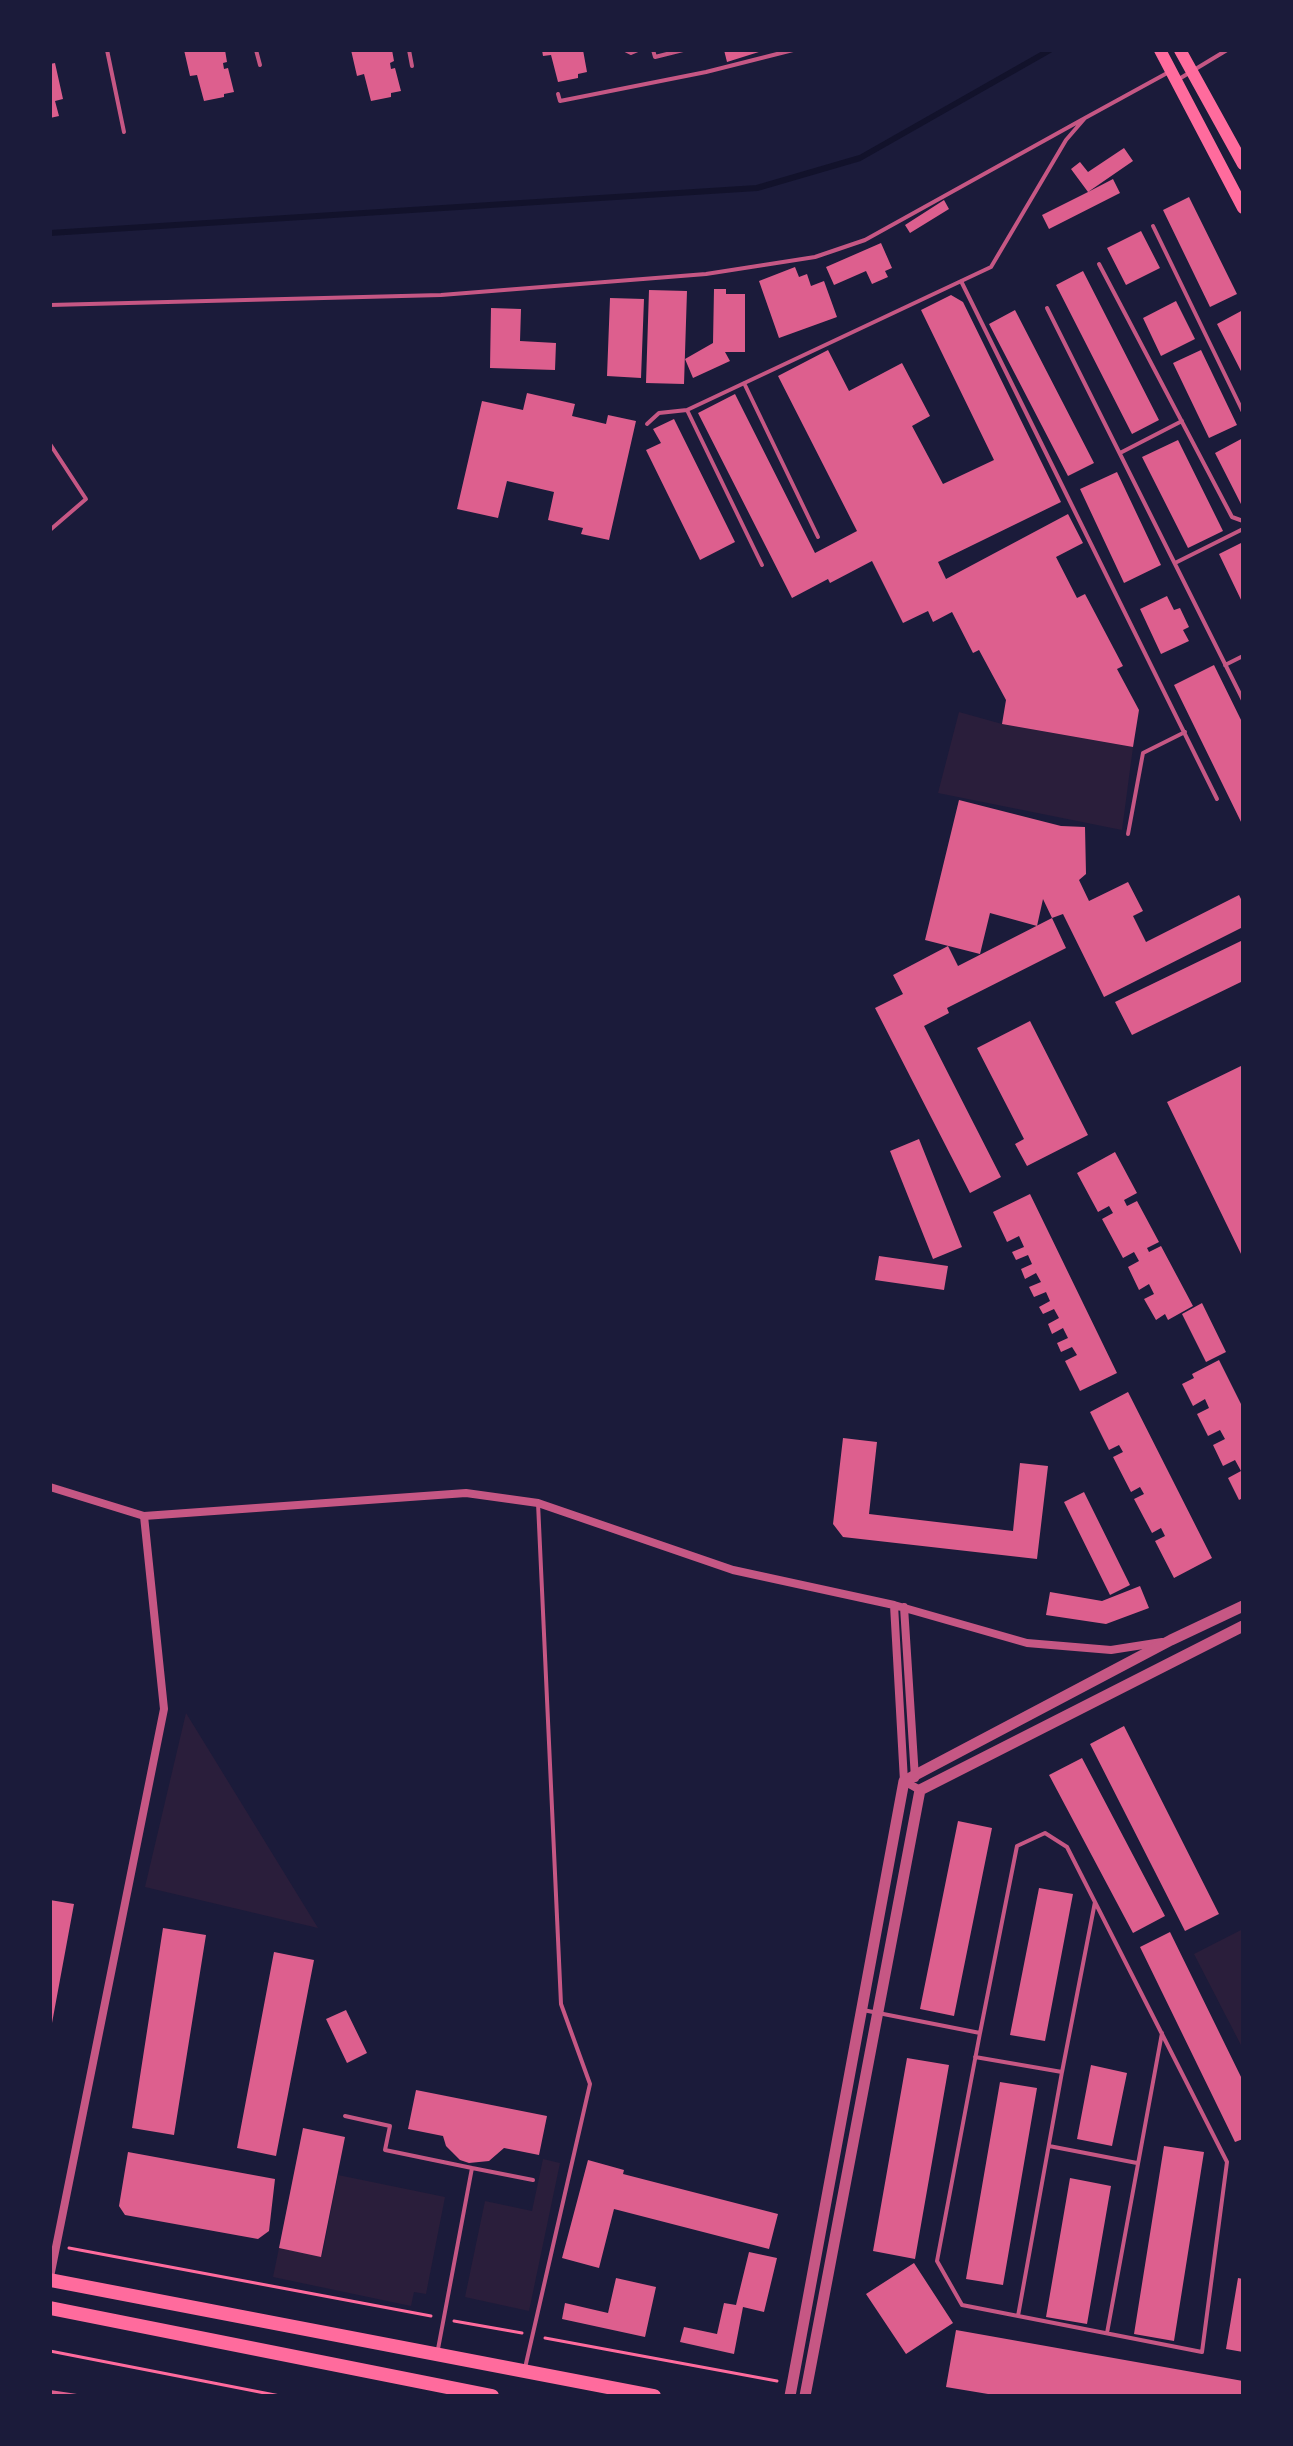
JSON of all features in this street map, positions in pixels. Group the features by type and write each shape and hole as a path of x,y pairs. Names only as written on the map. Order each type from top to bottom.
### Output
{"main road":[{"path":"1180,50 1243,164"},
{"path":"1162,54 1243,208"},
{"path":"50,2279 654,2396"},
{"path":"50,2308 492,2396"}],"street":[{"path":"50,1487 144,1516 466,1493 538,1503 733,1570 899,1606 1027,1643 1111,1650 1171,1640"},
{"path":"50,2279 164,1709 144,1516"},
{"path":"790,2396 909,1779 899,1606"},
{"path":"909,1779 1171,1640 1243,1606"},
{"path":"920,1790 1243,1626"},
{"path":"909,1779 920,1790"},
{"path":"805,2396 920,1790"}],"lane":[{"path":"107,50 124,132"},
{"path":"256,50 260,65"},
{"path":"409,50 412,66"},
{"path":"625,50 631,53 638,50"},
{"path":"653,50 655,57 683,50"},
{"path":"558,94 560,101 706,72 793,50"},
{"path":"50,305 441,295 706,274 815,257 865,240 1085,118 1192,70 1227,50"},
{"path":"647,424 659,413 687,410 991,267 1066,140 1085,118"},
{"path":"1153,226 1243,412"},
{"path":"1099,264 1232,517 1243,521"},
{"path":"961,281 1217,799"},
{"path":"1047,308 1243,700"},
{"path":"744,383 818,537"},
{"path":"687,410 762,565"},
{"path":"1120,453 1182,421"},
{"path":"50,444 86,499 50,530"},
{"path":"1175,563 1243,529"},
{"path":"1225,665 1243,656"},
{"path":"1128,834 1143,753 1185,732"},
{"path":"524,2372 590,2084 561,2004 538,1503"},
{"path":"1045,1833 1067,1847 1095,1902 1227,2162 1202,2352 962,2305 937,2261 1017,1846 1045,1833"},
{"path":"1018,2316 1095,1902"},
{"path":"863,2010 980,2033"},
{"path":"1107,2333 1162,2033"},
{"path":"975,2057 1062,2072"},
{"path":"345,2116 390,2126 385,2150 533,2180"},
{"path":"1049,2146 1138,2163"},
{"path":"437,2355 472,2168"}],"path":[{"path":"50,2351 280,2396"}],"shaded area":[{"path":"959,712 1002,724 1133,747 1122,830 938,793"},
{"path":"186,1713 318,1928 145,1887"},
{"path":"1243,1929 1243,2049 1194,1954"},
{"path":"543,2159 560,2163 529,2311 465,2297 485,2201 532,2211"},
{"path":"338,2175 445,2197 426,2294 414,2292 411,2306 273,2277 279,2248 322,2256"}],"building":[{"path":"184,50 225,50 227,62 223,63 224,69 228,68 234,92 204,101 197,75 190,76"},
{"path":"351,50 392,50 394,61 390,63 391,69 395,68 401,91 391,93 391,97 371,101 364,74 357,76"},
{"path":"542,50 583,50 587,72 578,74 578,78 558,82 551,55 543,56"},
{"path":"724,50 761,50 762,51 727,62"},
{"path":"55,63 63,99 55,101 59,116 50,118 50,64"},
{"path":"1124,148 1133,161 1088,192 1071,169 1080,162 1088,172"},
{"path":"1113,179 1120,193 1049,229 1042,215"},
{"path":"1189,197 1237,294 1210,307 1163,210"},
{"path":"944,200 949,209 910,233 905,225"},
{"path":"1141,231 1160,268 1126,285 1107,248"},
{"path":"881,243 892,268 885,271 888,277 872,284 866,271 834,285 826,267"},
{"path":"795,267 799,277 807,274 811,286 824,281 837,317 779,338 759,281"},
{"path":"1083,271 1159,420 1132,434 1056,285"},
{"path":"714,289 726,289 726,294 745,294 745,352 725,352 730,361 693,378 685,359 713,343"},
{"path":"649,290 687,291 684,384 646,383"},
{"path":"951,295 963,302 1061,502 938,562 946,579 1068,514 1083,543 1056,557 1077,598 1085,594 1123,666 1117,669 1139,710 1133,747 1002,724 1006,700 979,650 973,653 952,612 933,622 928,611 903,623 872,561 792,598 698,413 735,394 815,553 857,531 778,376 828,350 849,391 902,363 930,416 912,426 943,484 994,460 921,310"},
{"path":"610,298 644,299 641,378 607,376"},
{"path":"1176,301 1195,339 1161,356 1143,318"},
{"path":"491,308 521,309 520,341 556,343 555,370 490,368"},
{"path":"1015,310 1094,463 1068,476 989,324"},
{"path":"1243,310 1243,375 1217,324"},
{"path":"1201,350 1237,425 1209,438 1173,363"},
{"path":"527,393 575,404 572,416 606,424 608,415 636,421 609,540 581,534 583,528 548,520 554,492 507,481 498,518 457,509 482,401 523,410"},
{"path":"674,419 735,542 700,560 646,450 661,443 653,429"},
{"path":"1243,438 1243,508 1215,453"},
{"path":"1178,440 1223,531 1188,548 1142,457"},
{"path":"1117,472 1161,565 1124,583 1080,489"},
{"path":"1243,542 1243,604 1219,554"},
{"path":"1167,596 1174,610 1180,608 1189,627 1183,630 1189,641 1161,654 1140,609"},
{"path":"1214,665 1243,724 1243,826 1174,685"},
{"path":"959,800 1061,826 1085,827 1086,874 1079,880 1089,901 1128,882 1143,911 1133,916 1146,942 1239,895 1243,903 1243,927 1104,997 1063,914 1052,918 1043,899 1037,926 990,913 980,954 925,940"},
{"path":"1052,918 1066,948 947,1008 949,1013 924,1026 1001,1177 970,1193 875,1008 903,994 893,975 948,946 958,966"},
{"path":"1243,940 1243,981 1132,1035 1115,1002"},
{"path":"1030,1021 1088,1135 1027,1166 1015,1144 1024,1139 977,1048"},
{"path":"1243,1065 1243,1258 1167,1102"},
{"path":"919,1139 962,1247 933,1259 890,1151"},
{"path":"1115,1152 1137,1193 1124,1200 1127,1206 1137,1201 1159,1242 1147,1248 1149,1252 1161,1246 1193,1306 1168,1320 1165,1314 1156,1320 1144,1299 1154,1294 1149,1284 1139,1290 1128,1267 1139,1261 1134,1252 1123,1258 1102,1219 1113,1213 1109,1206 1098,1212 1077,1173"},
{"path":"1030,1194 1117,1373 1080,1391 1065,1361 1077,1355 1072,1347 1061,1352 1057,1343 1068,1338 1063,1328 1052,1334 1048,1324 1059,1318 1054,1309 1043,1314 1039,1307 1050,1301 1046,1292 1034,1297 1029,1287 1041,1282 1036,1273 1025,1279 1021,1269 1032,1264 1028,1255 1016,1260 1012,1252 1024,1247 1019,1236 1007,1242 993,1212"},
{"path":"879,1256 948,1266 944,1290 875,1280"},
{"path":"1202,1303 1226,1352 1206,1362 1182,1314"},
{"path":"1219,1360 1243,1408 1243,1498 1239,1500 1228,1478 1241,1471 1235,1460 1223,1466 1213,1445 1225,1439 1220,1430 1208,1436 1197,1414 1209,1408 1205,1399 1193,1406 1182,1384 1194,1378 1192,1374"},
{"path":"1128,1392 1212,1558 1174,1578 1155,1541 1165,1536 1161,1528 1152,1533 1134,1499 1144,1494 1140,1487 1131,1492 1113,1457 1123,1452 1119,1445 1109,1450 1090,1412"},
{"path":"843,1438 877,1442 869,1514 1013,1531 1020,1463 1048,1466 1037,1559 843,1537 833,1524"},
{"path":"1084,1492 1130,1585 1110,1595 1064,1502"},
{"path":"1140,1586 1149,1608 1106,1624 1046,1615 1050,1592 1102,1601"},
{"path":"1124,1726 1219,1914 1185,1931 1090,1744"},
{"path":"1082,1758 1165,1916 1133,1933 1049,1775"},
{"path":"958,1821 992,1828 954,2016 920,2009"},
{"path":"1039,1888 1073,1894 1045,2041 1010,2035"},
{"path":"50,1900 74,1904 52,2023 50,2023"},
{"path":"163,1928 206,1935 174,2135 132,2128"},
{"path":"1170,1932 1243,2081 1243,2139 1235,2142 1140,1947"},
{"path":"274,1952 314,1960 276,2156 237,2148"},
{"path":"346,2010 367,2053 347,2063 326,2019"},
{"path":"907,2058 949,2065 915,2259 873,2251"},
{"path":"1091,2065 1127,2073 1112,2146 1077,2139"},
{"path":"1000,2082 1037,2088 1003,2285 966,2279"},
{"path":"416,2090 547,2116 539,2155 504,2148 489,2161 469,2163 460,2160 446,2146 443,2136 408,2129"},
{"path":"303,2128 345,2137 321,2257 279,2248"},
{"path":"1164,2146 1204,2152 1174,2341 1134,2334"},
{"path":"128,2152 275,2179 269,2231 258,2239 125,2215 119,2206"},
{"path":"588,2160 624,2170 623,2174 778,2214 769,2249 614,2209 599,2268 562,2258"},
{"path":"1070,2178 1111,2186 1087,2324 1046,2317"},
{"path":"749,2252 777,2258 764,2312 743,2307 734,2354 680,2342 684,2327 717,2334 724,2303 736,2305"},
{"path":"914,2263 953,2323 906,2354 866,2294"},
{"path":"616,2278 656,2287 645,2337 562,2319 565,2303 608,2313"},
{"path":"1238,2278 1243,2279 1243,2352 1226,2349"},
{"path":"956,2330 1243,2381 1243,2396 1000,2396 946,2387"},
{"path":"50,2390 77,2394 77,2396 50,2396"}],"waterway":[{"path":"50,233 757,188 860,158 1050,50"}]}
